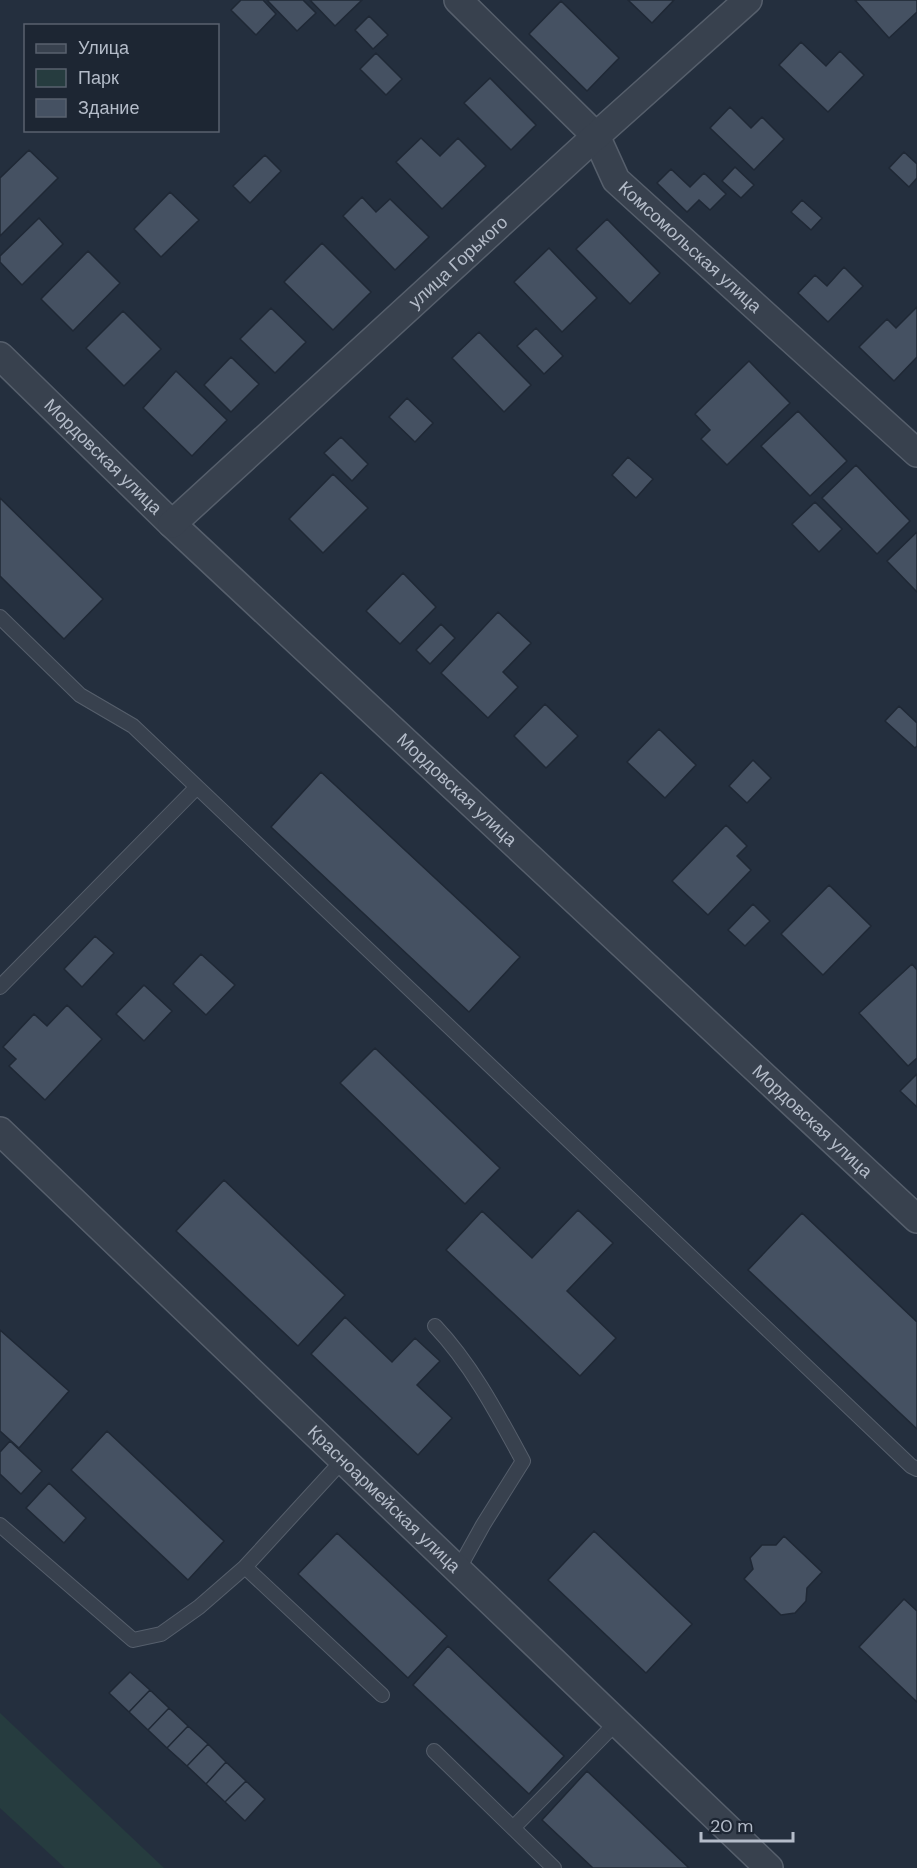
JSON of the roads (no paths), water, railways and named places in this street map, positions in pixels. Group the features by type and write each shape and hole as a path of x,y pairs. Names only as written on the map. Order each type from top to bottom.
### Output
{"street":[{"name":"Комсомольская улица","path":"458,0 596,136 616,180 917,453"},
{"name":"улица Горького","path":"172,524 748,0"},
{"name":"Мордовская улица","path":"0,356 172,524 917,1220"},
{"name":"Красноармейская улица","path":"0,1131 769,1868"}],"lane":[{"path":"0,617 80,695 133,726 911,1466 917,1469"},
{"path":"0,987 197,787"},
{"path":"435,1326 453,1345 500,1419 523,1461 458,1570"},
{"path":"0,1525 133,1640 161,1634 199,1607 245,1567 343,1460"},
{"path":"245,1567 382,1695"},
{"path":"513,1828 617,1722"},
{"path":"434,1751 554,1868"}]}
